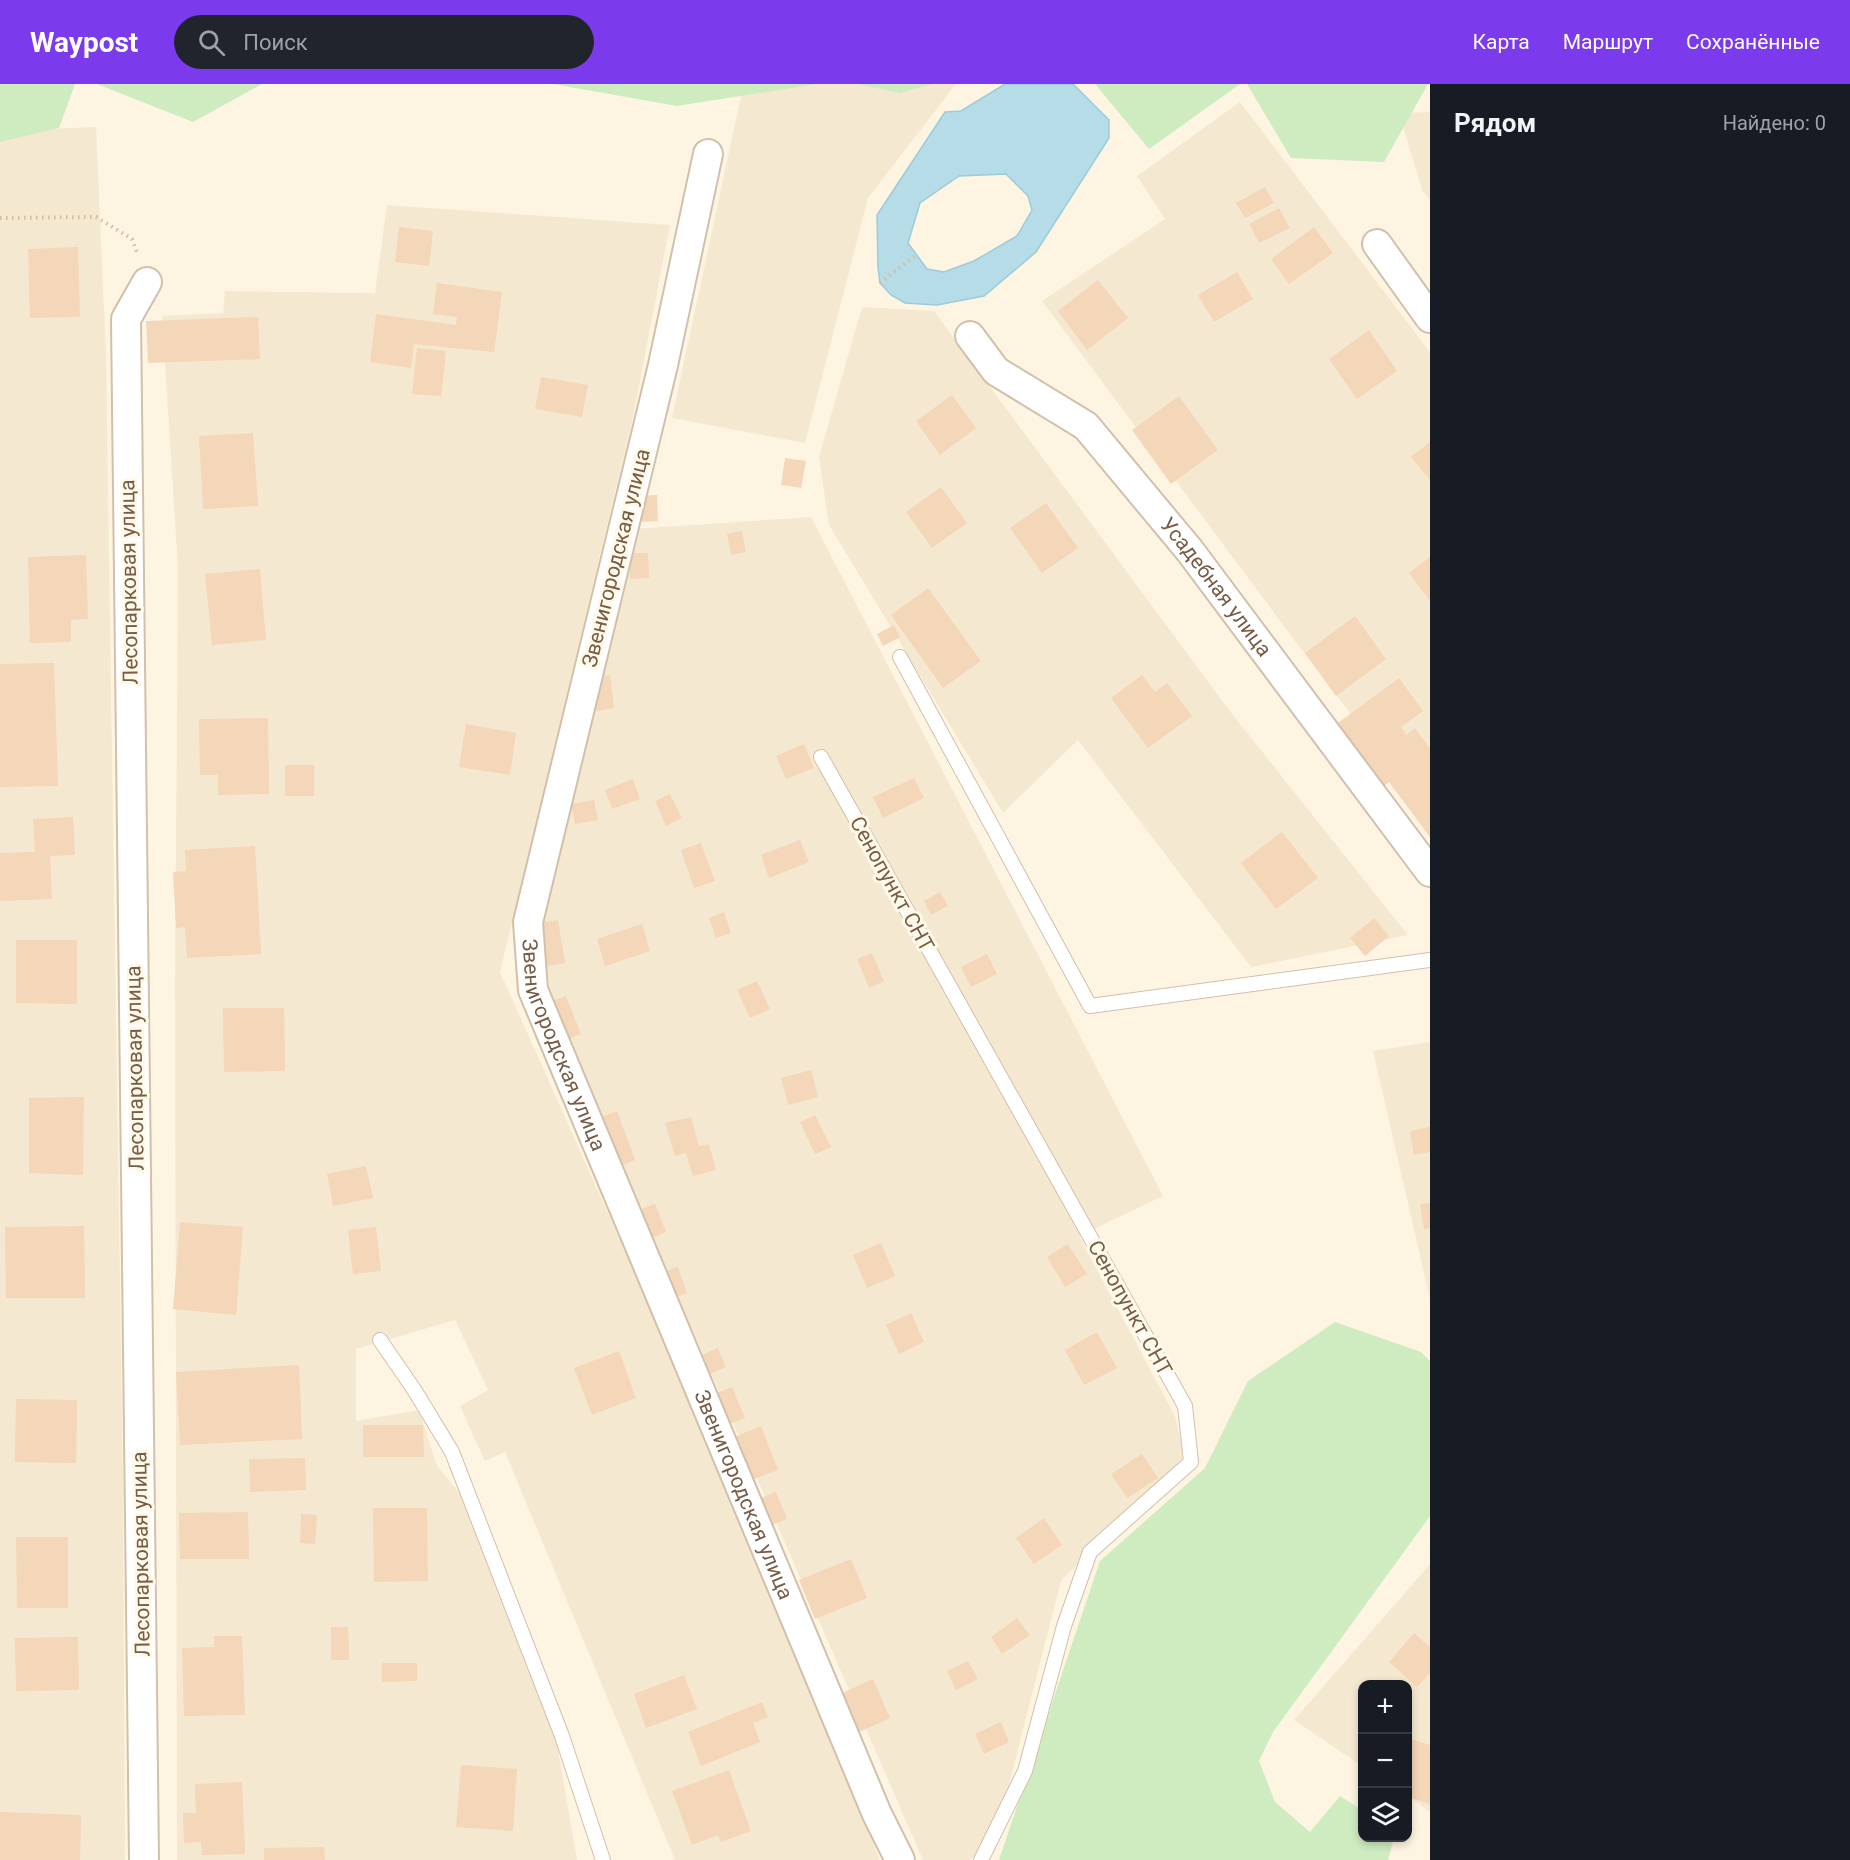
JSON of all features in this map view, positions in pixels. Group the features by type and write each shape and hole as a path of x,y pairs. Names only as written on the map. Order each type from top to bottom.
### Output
{"street":[{"name":"Звенигородская улица","path":"708,154 663,365 528,922 533,990 872,1803 900,1860"},
{"path":"1377,244 1430,318"},
{"name":"Лесопарковая улица","path":"144,1860 126,319 147,282"},
{"name":"Усадебная улица","path":"970,336 996,371 1086,426 1190,551 1430,872"}],"lane":[{"path":"900,657 1090,1006 1430,960"},
{"name":"Сенопункт СНТ","path":"821,757 1185,1406 1191,1462 1090,1552 1064,1626 1025,1771 981,1860"},
{"path":"380,1340 415,1391 452,1452 562,1736 603,1860"}],"path":[{"path":"0,218 96,217 132,239 147,282"},
{"path":"880,283 916,255"}],"shaded area":[{"path":"764,84 956,84 868,198 805,443 672,418 742,91"},
{"path":"1240,102 1430,352 1430,818 1042,301 1165,219 1137,176"},
{"path":"1430,112 1430,201 1422,190 1399,113"},
{"path":"96,127 106,354 123,1481 125,1860 0,1860 0,131"},
{"path":"387,205 670,225 633,417 500,972 685,1385 880,1860 675,1860 505,1452 485,1461 460,1406 488,1390 455,1320 356,1349 356,1421 419,1410 437,1466 464,1498 556,1738 577,1860 177,1860 175,978 178,569 162,316 223,313 225,291 375,293"},
{"path":"862,307 934,311 1229,710 1408,935 1251,967 1078,740 1003,813 829,525 819,457"},
{"path":"811,517 1163,1196 1079,1236 1175,1416 1184,1456 1061,1581 994,1843 969,1860 923,1860 685,1313 555,1024 539,912 632,529"},
{"path":"1430,1042 1430,1299 1373,1051"},
{"path":"1430,1564 1430,1812 1412,1799 1412,1680 1358,1680 1358,1763 1294,1720"}],"green space":[{"path":"0,84 75,84 59,128 0,142"},
{"path":"97,84 262,84 193,122"},
{"path":"553,84 817,84 677,106"},
{"path":"857,84 932,84 900,93"},
{"path":"1095,84 1240,84 1149,149"},
{"path":"1247,84 1428,84 1384,162 1291,158"},
{"path":"1335,1322 1421,1352 1430,1361 1430,1516 1273,1732 1259,1761 1275,1802 1310,1832 1340,1796 1358,1807 1358,1842 1393,1842 1388,1860 999,1860 1100,1561 1205,1468 1248,1381"}],"water":[{"path":"1005,84 1073,84 1109,120 1109,138 1036,252 984,296 937,305 905,303 891,295 880,283 877,215 945,112 961,111","holes":["1006,174 1028,196 1032,210 1017,236 974,261 944,272 927,269 908,243 920,203 959,176"]}],"building":[{"path":"1265,187 1274,203 1245,218 1236,203"},
{"path":"1279,208 1290,228 1259,243 1249,224"},
{"path":"399,227 433,231 429,266 395,262"},
{"path":"1314,227 1333,253 1289,284 1271,259"},
{"path":"78,247 80,317 30,318 28,249"},
{"path":"1237,272 1253,299 1214,322 1198,295"},
{"path":"1098,280 1128,318 1087,350 1058,311"},
{"path":"437,283 502,292 494,352 414,344 411,368 370,362 376,314 456,325 457,317 433,314"},
{"path":"258,317 260,359 148,363 146,321"},
{"path":"1369,330 1397,371 1357,399 1329,359"},
{"path":"417,348 446,351 441,396 412,394"},
{"path":"541,377 588,385 582,417 535,409"},
{"path":"952,395 976,428 940,455 916,421"},
{"path":"1179,396 1218,450 1171,484 1132,430"},
{"path":"253,433 258,506 203,509 199,436"},
{"path":"1430,442 1430,480 1411,457"},
{"path":"785,458 806,461 801,488 781,485"},
{"path":"941,487 967,523 932,548 906,512"},
{"path":"657,495 658,521 640,522 639,496"},
{"path":"1046,503 1078,548 1042,573 1010,528"},
{"path":"742,531 746,552 731,555 727,534"},
{"path":"629,553 648,553 649,578 630,579"},
{"path":"86,555 88,619 71,620 71,642 30,643 28,557"},
{"path":"1430,557 1430,601 1409,573"},
{"path":"260,569 266,640 212,645 205,574"},
{"path":"928,588 981,661 943,688 891,615"},
{"path":"1355,616 1386,659 1336,696 1305,653"},
{"path":"894,625 900,637 883,646 877,634"},
{"path":"54,663 58,786 0,787 0,664"},
{"path":"610,675 614,708 595,711 591,677"},
{"path":"1142,675 1155,692 1167,683 1192,716 1148,748 1111,698"},
{"path":"1399,678 1423,711 1401,727 1406,735 1415,728 1430,749 1430,837 1389,782 1378,791 1334,726"},
{"path":"268,718 269,794 218,795 218,775 200,775 199,719"},
{"path":"466,724 516,733 510,775 459,767"},
{"path":"804,744 814,768 786,779 776,756"},
{"path":"285,765 314,765 314,796 285,796"},
{"path":"914,778 924,798 883,818 873,797"},
{"path":"633,779 640,799 612,809 605,790"},
{"path":"670,794 682,818 666,826 655,801"},
{"path":"594,800 598,820 575,824 571,804"},
{"path":"73,817 75,855 50,856 52,899 0,901 0,853 35,852 33,819"},
{"path":"1282,832 1318,878 1276,909 1241,863"},
{"path":"800,840 809,862 769,878 761,855"},
{"path":"701,843 715,881 694,888 681,850"},
{"path":"255,846 261,954 187,958 185,927 176,928 173,872 186,871 185,850"},
{"path":"940,892 948,906 931,915 924,901"},
{"path":"724,912 731,933 716,938 709,918"},
{"path":"1374,918 1389,936 1365,956 1350,938"},
{"path":"558,920 565,963 546,966 538,923"},
{"path":"642,924 650,951 605,966 597,939"},
{"path":"16,940 77,940 77,1004 16,1003"},
{"path":"872,953 884,981 869,988 857,959"},
{"path":"987,954 997,974 971,987 961,967"},
{"path":"757,981 770,1009 750,1018 737,990"},
{"path":"566,996 581,1034 563,1041 549,1002"},
{"path":"223,1008 284,1008 285,1071 224,1072"},
{"path":"811,1070 818,1097 788,1105 781,1078"},
{"path":"84,1097 83,1175 29,1173 29,1098"},
{"path":"617,1111 635,1160 615,1168 596,1119"},
{"path":"815,1115 831,1147 815,1154 800,1122"},
{"path":"691,1117 699,1146 709,1144 716,1170 693,1176 686,1153 675,1156 665,1123"},
{"path":"1430,1127 1430,1152 1414,1155 1410,1131"},
{"path":"366,1166 373,1198 333,1206 327,1174"},
{"path":"1430,1203 1430,1228 1424,1229 1420,1204"},
{"path":"655,1204 666,1232 644,1241 633,1212"},
{"path":"180,1222 243,1227 236,1315 173,1309"},
{"path":"84,1226 85,1298 6,1298 5,1227"},
{"path":"376,1227 381,1271 353,1274 348,1230"},
{"path":"881,1243 895,1276 867,1288 853,1255"},
{"path":"1068,1244 1087,1274 1065,1287 1047,1257"},
{"path":"678,1267 687,1293 669,1300 660,1273"},
{"path":"911,1313 924,1342 899,1354 886,1325"},
{"path":"1097,1332 1117,1368 1084,1385 1065,1350"},
{"path":"718,1348 726,1367 699,1379 690,1360"},
{"path":"619,1351 636,1398 592,1415 574,1368"},
{"path":"299,1365 302,1439 180,1445 176,1372"},
{"path":"732,1387 745,1418 724,1426 712,1395"},
{"path":"16,1399 77,1400 76,1463 15,1462"},
{"path":"363,1425 423,1425 424,1457 363,1457"},
{"path":"761,1426 778,1470 749,1481 732,1438"},
{"path":"1142,1454 1158,1478 1127,1498 1111,1474"},
{"path":"305,1458 306,1490 250,1492 249,1459"},
{"path":"776,1492 787,1519 770,1526 758,1499"},
{"path":"373,1508 427,1508 428,1581 374,1582"},
{"path":"248,1512 249,1559 180,1559 179,1513"},
{"path":"301,1514 317,1515 315,1544 300,1543"},
{"path":"1044,1518 1062,1545 1034,1564 1016,1538"},
{"path":"16,1537 68,1537 68,1608 17,1608"},
{"path":"851,1559 867,1598 815,1619 799,1580"},
{"path":"1017,1618 1030,1635 1002,1654 991,1637"},
{"path":"331,1627 348,1627 349,1660 331,1660"},
{"path":"1414,1633 1430,1647 1430,1673 1417,1687 1412,1680 1389,1662"},
{"path":"214,1636 242,1636 245,1715 184,1716 182,1648 214,1647"},
{"path":"78,1637 79,1690 16,1691 15,1638"},
{"path":"968,1661 978,1679 956,1690 947,1671"},
{"path":"382,1663 417,1663 417,1681 382,1682"},
{"path":"684,1675 697,1709 646,1728 634,1694"},
{"path":"873,1679 890,1718 857,1733 840,1694"},
{"path":"762,1702 768,1717 753,1723 760,1742 701,1766 688,1732"},
{"path":"1001,1722 1009,1742 984,1754 975,1734"},
{"path":"1412,1739 1430,1745 1430,1804 1412,1798"},
{"path":"461,1765 517,1769 513,1831 456,1827"},
{"path":"729,1770 751,1831 721,1842 718,1835 692,1845 672,1791"},
{"path":"242,1782 245,1854 202,1855 201,1842 184,1843 183,1813 196,1813 195,1784"},
{"path":"0,1812 81,1815 80,1860 0,1860"},
{"path":"324,1847 325,1860 264,1860 264,1848"}]}
